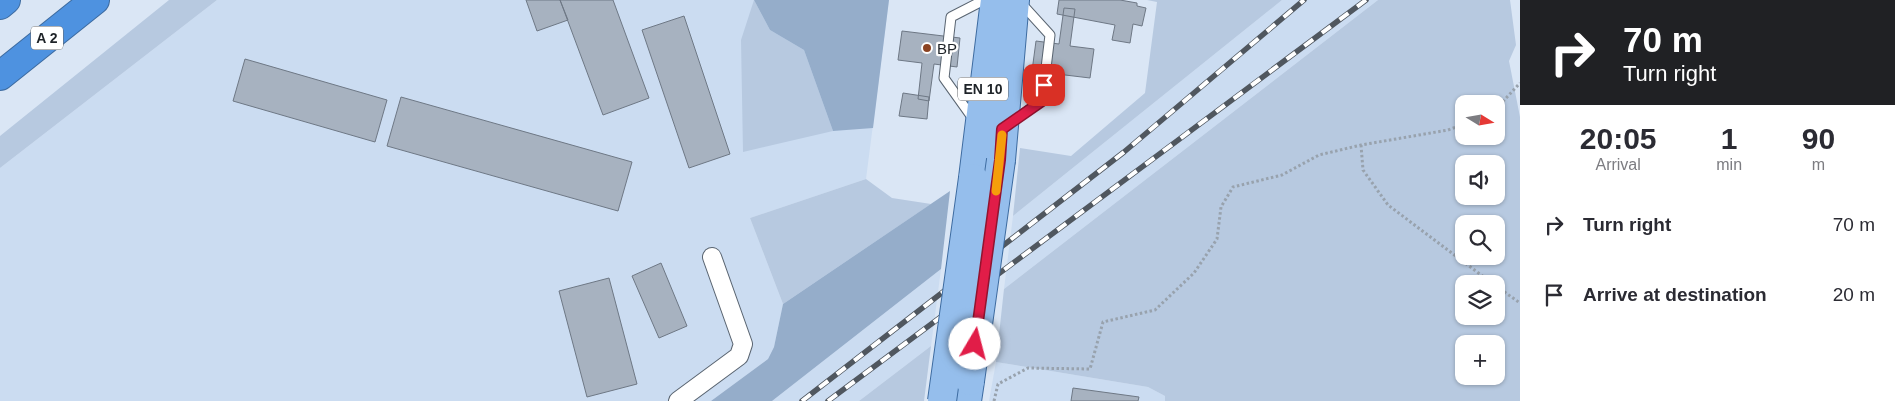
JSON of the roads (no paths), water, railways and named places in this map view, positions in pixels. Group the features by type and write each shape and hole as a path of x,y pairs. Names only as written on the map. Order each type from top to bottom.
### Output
{"highway":[{"path":"0,5 6,0"},
{"name":"A 2","path":"0,76 95,0"}],"main road":[{"name":"EN 10","path":"969,391 1000,160 990,128 995,0"},
{"name":"EN 10","path":"942,401 973,178 990,128 1017,0"}],"street":[{"path":"678,401 740,356 743,344 712,257"}],"lane":[{"path":"984,0 951,17 944,78 990,128 1042,101 1050,35 1017,0"}],"railway":[{"path":"802,401 1124,152 1304,0"},
{"path":"828,401 1366,0"}],"place":[{"name":"BP","path":"927,48"}]}
